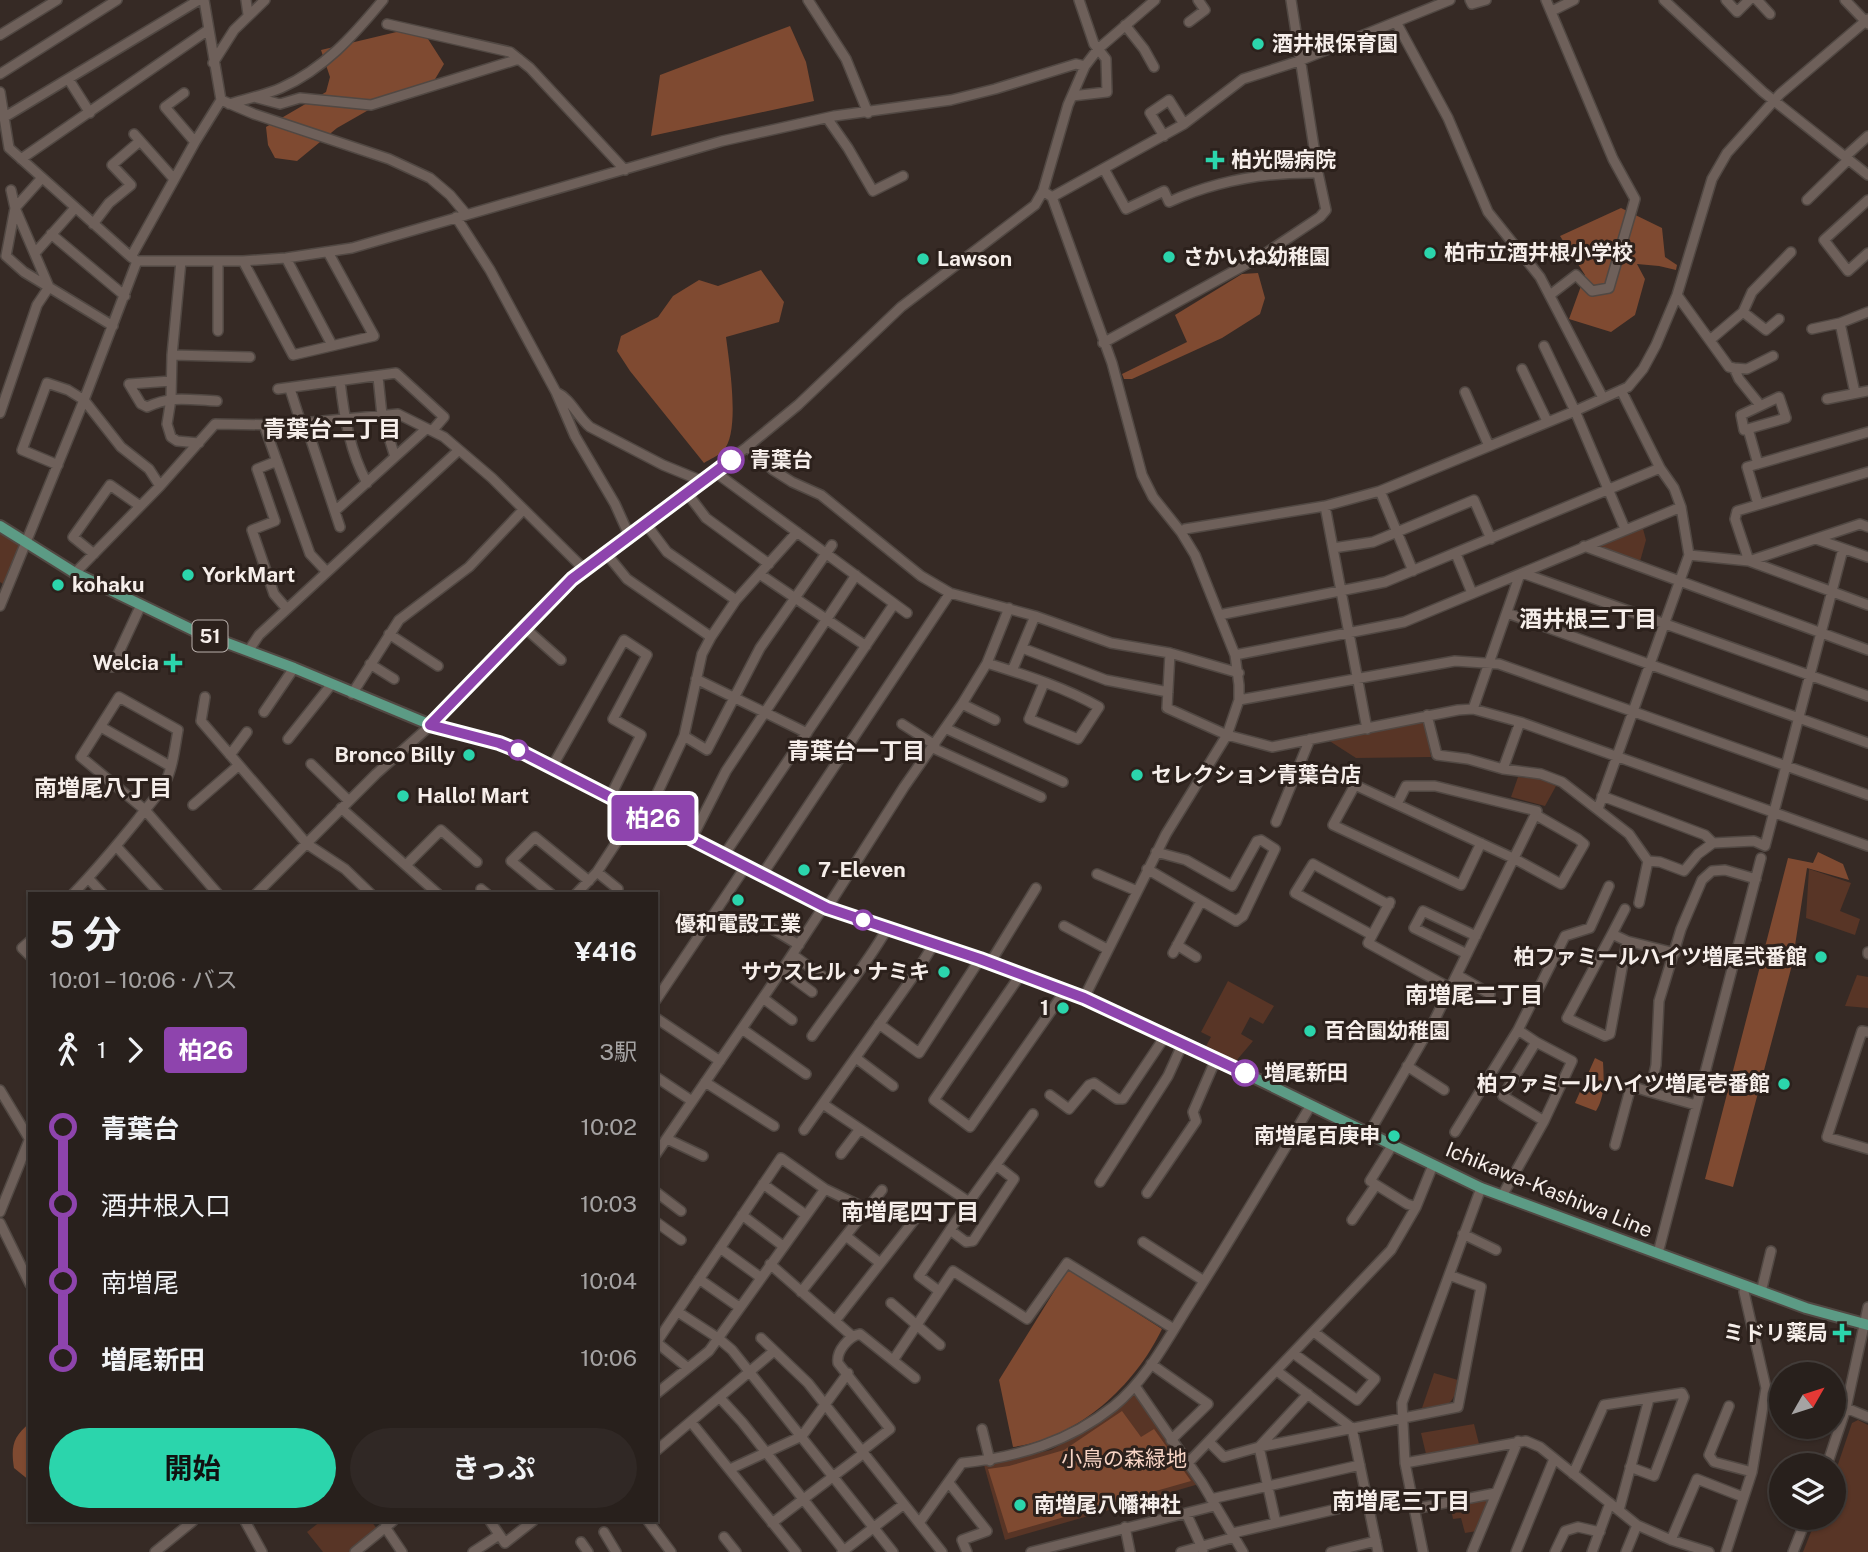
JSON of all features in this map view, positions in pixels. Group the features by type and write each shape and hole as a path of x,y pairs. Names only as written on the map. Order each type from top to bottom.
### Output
{"main road":[{"name":"Ichikawa-Kashiwa Line","path":"0,526 75,573 195,631 249,650 430,725 499,743 552,767 825,907 1084,998 1183,1043 1481,1188 1761,1292 1866,1325"}],"street":[{"path":"0,36 57,0"},
{"path":"0,74 117,0"},
{"path":"3,118 201,0 213,63 225,102"},
{"path":"246,0 248,14"},
{"path":"213,63 234,30 265,0"},
{"path":"0,606 125,296 134,259 195,142 225,102 254,97 281,88 314,70 352,38 383,0"},
{"path":"808,0 846,59 868,113"},
{"path":"1072,96 1107,92 1106,59 1094,44 1079,0"},
{"path":"258,892 341,808 430,725 584,569 747,447 798,404 901,307 1035,205 1043,191 1072,96 1085,66 1098,49 1155,0"},
{"path":"1189,22 1205,10 1198,0"},
{"path":"1104,343 1262,255 1320,217 1326,210 1299,61 1291,0"},
{"path":"1052,197 1184,124 1243,79 1299,61 1450,0"},
{"path":"1470,0 1472,4 1486,0"},
{"path":"1546,0 1613,159 1635,200 1609,288 1592,291 1576,275 1550,295"},
{"path":"1552,11 1574,0"},
{"path":"1664,0 1774,102 1868,175"},
{"path":"1726,0 1737,12 1749,0"},
{"path":"1756,0 1770,14"},
{"path":"1181,532 1191,528 1325,506 1380,491 1574,411 1621,390 1637,379 1657,345 1713,179 1727,153 1774,102 1867,22 1845,0"},
{"path":"1395,22 1448,118 1488,212 1540,277 1603,398"},
{"path":"387,24 510,52 625,170"},
{"path":"1125,25 1154,67"},
{"path":"21,159 208,30"},
{"path":"254,97 280,104 300,98 371,105 519,59"},
{"path":"0,92 5,148 134,259 243,261 328,252 376,242 722,141 827,118 951,100 1076,64 1085,66"},
{"path":"69,80 90,113"},
{"path":"184,93 164,107 195,142"},
{"path":"1164,136 1150,113 1169,100 1184,124"},
{"path":"225,102 359,148 430,178 450,195 466,214"},
{"path":"827,118 873,191 903,176"},
{"path":"1807,200 1868,136"},
{"path":"93,224 110,203 131,185 113,165 137,138 174,179"},
{"path":"1104,169 1126,209 1164,191 1169,202 1238,178 1318,173"},
{"path":"41,179 15,208 6,256 24,271 113,326"},
{"path":"11,190 15,208 49,287"},
{"path":"1043,191 1052,197 1112,363 1142,475 1153,497 1181,532 1195,555 1235,655 1239,673 1238,701 1227,735 1156,852 1084,998"},
{"path":"1868,200 1824,240 1848,271 1868,253"},
{"path":"35,253 75,208"},
{"path":"456,217 490,270 629,535"},
{"path":"51,234 125,296"},
{"path":"243,261 293,355 374,336 328,252"},
{"path":"1710,340 1743,312 1752,292 1791,252"},
{"path":"286,258 332,345"},
{"path":"181,261 167,424 171,437 177,441 199,443"},
{"path":"218,261 218,331"},
{"path":"1,410 37,305 49,287"},
{"path":"1676,295 1729,367 1747,369 1773,356"},
{"path":"1743,312 1766,330 1779,319"},
{"path":"1811,330 1868,313"},
{"path":"1840,323 1855,394"},
{"path":"1544,346 1625,529"},
{"path":"172,355 250,357"},
{"path":"1734,368 1739,379 1760,405"},
{"path":"1522,369 1547,421"},
{"path":"278,389 396,373 444,417 335,511"},
{"path":"378,377 382,415 396,457"},
{"path":"171,381 128,384 141,404 147,407 163,399 217,401"},
{"path":"340,382 344,419 367,483"},
{"path":"58,465 22,450 47,383 68,390 84,400 121,447 149,470 160,486"},
{"path":"290,389 307,428 340,527"},
{"path":"1598,809 1689,555 1681,507 1674,488 1660,468 1621,390"},
{"path":"555,391 564,396 590,427 663,465 702,481"},
{"path":"1827,399 1868,391"},
{"path":"1465,392 1489,446"},
{"path":"1779,397 1786,418 1748,429 1744,430 1741,415 1779,397"},
{"path":"75,573 160,486 215,424 303,423 398,414 444,438 459,450 492,478 584,569"},
{"path":"264,425 310,554 327,572"},
{"path":"1748,429 1758,464"},
{"path":"1758,504 1746,467 1868,432"},
{"path":"747,447 773,470 821,495 921,576 950,593 1035,616 1111,643 1170,653 1239,673"},
{"path":"249,650 259,635 459,450"},
{"path":"277,461 257,469 275,521 252,530 274,594 287,609"},
{"path":"1219,615 1385,582 1660,468"},
{"path":"715,472 797,532 829,549 856,575 907,613"},
{"path":"1749,561 1735,519 1737,511 1868,472"},
{"path":"94,554 73,537 110,485 140,506"},
{"path":"1380,491 1413,571"},
{"path":"687,493 706,518 769,565"},
{"path":"1333,548 1373,542 1475,500 1491,540"},
{"path":"1325,506 1367,729"},
{"path":"1235,655 1404,622 1681,507"},
{"path":"352,694 399,620 469,567 523,510"},
{"path":"646,524 667,552 736,600"},
{"path":"1749,561 1860,524 1868,527"},
{"path":"578,892 597,872 642,813 684,736 702,654 711,638 736,600 797,532"},
{"path":"1816,539 1868,557"},
{"path":"1584,547 1868,650"},
{"path":"684,736 707,750 760,648 829,549"},
{"path":"1648,861 1661,862 1684,872 1698,854 1713,843 1754,841 1765,846 1843,549"},
{"path":"605,552 626,579 711,638"},
{"path":"1456,554 1472,593"},
{"path":"1689,555 1749,561 1868,605"},
{"path":"1473,709 1521,573"},
{"path":"1521,573 1868,696"},
{"path":"761,575 866,646"},
{"path":"692,838 726,771 856,575"},
{"path":"762,875 950,593"},
{"path":"724,855 894,604"},
{"path":"112,667 141,605"},
{"path":"658,1151 904,787 947,729 987,663 1009,608"},
{"path":"1507,613 1868,743"},
{"path":"1012,671 1035,616"},
{"path":"525,628 561,660"},
{"path":"388,634 438,666"},
{"path":"552,767 624,640 647,655 613,719 641,735 610,797"},
{"path":"1022,648 1106,680 1168,692"},
{"path":"1170,653 1167,708 1227,735 1272,747 1427,715 1473,709 1520,722 1868,846"},
{"path":"1238,701 1455,661 1488,662 1511,666 1868,794"},
{"path":"987,663 1012,671 1044,683 1081,697 1099,707 1078,739 1029,719 1044,683"},
{"path":"370,664 394,679"},
{"path":"264,712 294,668"},
{"path":"696,680 807,733"},
{"path":"288,739 331,685"},
{"path":"75,892 117,846 145,810 166,781 170,766 178,730 120,697 81,757 145,810 214,892"},
{"path":"205,697 201,721 307,844 345,869 369,892"},
{"path":"962,704 995,720"},
{"path":"1427,715 1437,755 1541,774 1562,782 1629,834 1648,861 1639,902"},
{"path":"1503,769 1520,722"},
{"path":"902,724 934,747 1041,797"},
{"path":"101,727 170,766"},
{"path":"947,729 1063,782"},
{"path":"230,755 247,732"},
{"path":"1276,822 1291,800 1310,739"},
{"path":"311,764 349,801"},
{"path":"194,805 239,765"},
{"path":"1480,843 1461,885 1333,825 1355,785 1515,859 1561,884 1584,844 1536,815"},
{"path":"1369,1133 1435,1019 1537,811 1435,786 1406,786 1397,804"},
{"path":"1602,796 1705,835 1713,843"},
{"path":"341,808 436,892"},
{"path":"407,864 440,830 477,862"},
{"path":"549,892 511,861 535,836 589,881"},
{"path":"1147,869 1234,921 1239,921 1275,849 1261,840 1257,841 1232,886 1185,860 1156,852"},
{"path":"117,846 158,892"},
{"path":"1658,1253 1761,858"},
{"path":"1373,935 1295,893 1313,863 1389,904 1373,935 1368,943 1450,988"},
{"path":"658,997 746,866"},
{"path":"1650,1092 1656,1065 1659,1001 1681,929 1702,880 1712,871 1725,870 1756,879"},
{"path":"597,872 618,890"},
{"path":"1097,874 1137,891"},
{"path":"88,878 101,892"},
{"path":"1455,1132 1518,1030 1565,936 1590,928 1609,887"},
{"path":"879,1024 919,1053 1035,888"},
{"path":"1196,957 1175,949 1201,901"},
{"path":"1625,909 1567,1018 1605,1036 1610,1034 1627,941"},
{"path":"1467,954 1415,928 1423,911 1476,936"},
{"path":"1064,926 1107,948"},
{"path":"769,927 799,945"},
{"path":"812,1036 845,988 866,965 887,929"},
{"path":"1612,934 1627,941 1675,953"},
{"path":"804,1130 934,944"},
{"path":"793,955 822,976"},
{"path":"782,971 813,992"},
{"path":"1021,974 934,1100 970,1127 1065,991"},
{"path":"1457,975 1490,994"},
{"path":"764,998 792,1020"},
{"path":"658,1019 720,1061"},
{"path":"742,1029 806,1074"},
{"path":"1502,1196 1544,1121 1572,1061 1518,1030"},
{"path":"1868,1031 1862,1031 1827,1137 1868,1149"},
{"path":"1050,1095 1069,1109 1092,1083 1117,1099 1122,1099 1166,1035"},
{"path":"1536,1042 1503,1096 1544,1121"},
{"path":"1100,1182 1161,1087 1183,1043"},
{"path":"856,1058 893,1086"},
{"path":"1147,1193 1196,1121 1193,1112 1216,1059"},
{"path":"1407,1066 1444,1090"},
{"path":"658,1078 692,1101"},
{"path":"705,1082 774,1126"},
{"path":"1615,1145 1631,1086 1696,1105"},
{"path":"0,1090 28,1136"},
{"path":"823,1104 969,1202"},
{"path":"919,1523 962,1463 990,1461 1050,1445 1113,1407 1135,1386 1174,1329 1311,1105"},
{"path":"939,1291 919,1276 1033,1114"},
{"path":"841,1154 860,1129"},
{"path":"667,1139 703,1156"},
{"path":"0,1212 28,1144"},
{"path":"1393,1144 1370,1181 1416,1207"},
{"path":"658,1340 781,1158 824,1189 867,1209"},
{"path":"950,1230 966,1242 972,1241 1014,1179 996,1165"},
{"path":"1188,1463 1391,1250 1416,1207 1433,1165"},
{"path":"763,1184 806,1215"},
{"path":"1352,1220 1376,1185"},
{"path":"1423,1552 1405,1464 1402,1403 1481,1188"},
{"path":"658,1392 709,1351 824,1189"},
{"path":"801,1292 882,1190"},
{"path":"658,1194 681,1211"},
{"path":"835,1321 919,1214"},
{"path":"742,1215 783,1246"},
{"path":"0,1223 28,1280"},
{"path":"658,1223 681,1240"},
{"path":"1463,1234 1496,1250"},
{"path":"846,1236 880,1264"},
{"path":"1143,1242 1204,1281"},
{"path":"720,1248 760,1277"},
{"path":"1761,1292 1771,1251"},
{"path":"894,1359 953,1271 1027,1319 1067,1263 1174,1329"},
{"path":"770,1264 852,1336"},
{"path":"1209,1442 1224,1457 1259,1447 1458,1406 1481,1287 1449,1275"},
{"path":"699,1279 739,1307"},
{"path":"1726,1552 1752,1472 1766,1388 1744,1292 1745,1286"},
{"path":"891,1303 940,1345"},
{"path":"1868,1307 1846,1408 1868,1417"},
{"path":"678,1311 718,1338 750,1372 893,1552"},
{"path":"1293,1353 1357,1400 1375,1379 1314,1332"},
{"path":"772,1523 890,1429 838,1363 837,1355 852,1336 865,1336 915,1378"},
{"path":"761,1338 808,1383 942,1552"},
{"path":"658,1345 688,1368"},
{"path":"658,1449 774,1352"},
{"path":"1151,1364 1208,1404 1171,1440"},
{"path":"1277,1371 1352,1428 1378,1552"},
{"path":"730,1469 802,1436 848,1373"},
{"path":"1135,1386 1188,1463 1243,1552"},
{"path":"1573,1474 1604,1405 1682,1393 1684,1397 1654,1476 1630,1467"},
{"path":"1259,1447 1308,1394"},
{"path":"720,1398 766,1452 843,1552 904,1504"},
{"path":"1619,1510 1649,1399"},
{"path":"1729,1406 1709,1455 1714,1462 1752,1472"},
{"path":"691,1422 796,1552"},
{"path":"982,1429 990,1461"},
{"path":"1472,1552 1518,1441"},
{"path":"1405,1464 1527,1441 1540,1447 1637,1525 1684,1548 1709,1552"},
{"path":"1259,1447 1276,1523"},
{"path":"1516,1552 1554,1459"},
{"path":"1032,1552 1186,1513 1267,1486 1360,1465"},
{"path":"1671,1540 1696,1479 1743,1497"},
{"path":"949,1483 987,1531 962,1540 967,1552"},
{"path":"1414,1509 1496,1493"},
{"path":"1181,1552 1203,1549 1234,1535 1276,1523 1367,1502"},
{"path":"1592,1552 1610,1503"},
{"path":"1186,1513 1203,1549"},
{"path":"155,1552 192,1522"},
{"path":"246,1522 262,1552"},
{"path":"490,1522 505,1543 532,1522"},
{"path":"649,1522 671,1552"},
{"path":"355,1552 389,1524 402,1552"},
{"path":"1626,1552 1637,1525"},
{"path":"1125,1527 1130,1552"},
{"path":"1556,1552 1565,1531 1578,1527 1600,1532"},
{"path":"1793,1552 1802,1530"},
{"path":"604,1532 616,1552"},
{"path":"473,1552 499,1535"},
{"path":"724,1537 736,1552"},
{"path":"1331,1552 1376,1541"},
{"path":"581,1542 588,1552"}],"green space":[{"path":"790,26 806,62 814,101 651,136 660,75"},
{"path":"409,29 428,39 444,64 428,91 372,108 337,128 297,161 275,158 268,145 266,127 326,92 330,77 321,50"},
{"path":"1621,208 1662,228 1665,257 1677,265 1676,270 1637,264 1645,279 1635,315 1611,332 1569,319 1585,275 1560,236"},
{"path":"761,270 784,302 779,322 726,337 733,413 731,429 723,451 704,463 630,371 617,351 621,336 658,317 673,296 699,280 718,286"},
{"path":"1258,273 1265,298 1260,314 1222,338 1132,379 1124,379 1122,374 1187,342 1175,315 1242,274"},
{"path":"1642,525 1646,540 1639,565 1594,545"},
{"path":"0,531 21,544 3,584 0,582"},
{"path":"1425,721 1431,757 1356,758 1328,740"},
{"path":"1518,777 1540,779 1556,786 1545,806 1511,797"},
{"path":"1818,852 1843,864 1849,880 1807,868 1792,965 1733,1187 1705,1179 1788,858 1813,863"},
{"path":"1809,869 1851,883 1840,911 1860,919 1855,935 1806,918"},
{"path":"1857,975 1868,977 1868,1008 1845,1006"},
{"path":"1228,981 1274,1006 1263,1024 1250,1017 1241,1034 1253,1041 1236,1061 1206,1046 1211,1037 1201,1032"},
{"path":"1595,1058 1603,1062 1604,1075 1602,1094 1596,1111 1575,1103"},
{"path":"1068,1269 1162,1329 1136,1371 1101,1406 1060,1433 1013,1447 999,1380"},
{"path":"1434,1373 1458,1380 1454,1396 1452,1401 1444,1405 1422,1408"},
{"name":"小鳥の森緑地","path":"1132,1394 1137,1395 1199,1484 1005,1540 984,1465 1051,1450 1099,1423"},
{"name":"小鳥の森緑地","path":"1122,1411 1141,1437 1154,1429 1191,1481 1008,1533 988,1469 1009,1466 1064,1450"},
{"path":"1858,1420 1868,1425 1868,1552 1803,1552 1812,1530 1846,1530 1846,1453 1842,1453 1852,1423"},
{"path":"1474,1424 1479,1444 1426,1454 1421,1433"},
{"path":"28,1425 28,1479 14,1468 14,1443"},
{"path":"1484,1498 1488,1503 1477,1531 1465,1533 1461,1518 1453,1519 1450,1504"},
{"path":"320,1522 372,1522 378,1530 351,1552 323,1552 307,1532"}],"bus line":[{"name":"柏26","path":"731,460 572,579 430,725 499,743 524,753 827,908 980,959 1084,998 1245,1073"}],"place":[{"name":"酒井根保育園","path":"1258,44"},
{"name":"柏光陽病院","path":"1215,160"},
{"name":"柏市立酒井根小学校","path":"1430,253"},
{"name":"さかいね幼稚園","path":"1169,257"},
{"name":"Lawson","path":"923,259"},
{"name":"青葉台","path":"731,460"},
{"name":"YorkMart","path":"188,575"},
{"name":"kohaku","path":"58,585"},
{"name":"Welcia","path":"173,663"},
{"name":"Bronco Billy","path":"469,755"},
{"name":"セレクション青葉台店","path":"1137,775"},
{"name":"Hallo! Mart","path":"403,796"},
{"name":"7-Eleven","path":"804,870"},
{"name":"優和電設工業","path":"738,900"},
{"name":"柏ファミールハイツ増尾弐番館","path":"1821,957"},
{"name":"サウスヒル・ナミキ","path":"944,972"},
{"name":"1","path":"1063,1008"},
{"name":"百合園幼稚園","path":"1310,1031"},
{"name":"増尾新田","path":"1245,1073"},
{"name":"柏ファミールハイツ増尾壱番館","path":"1784,1084"},
{"name":"南増尾百庚申","path":"1394,1136"},
{"name":"ミドリ薬局","path":"1842,1333"},
{"name":"南増尾八幡神社","path":"1020,1505"}],"district":[{"name":"青葉台二丁目","path":"332,429"},
{"name":"酒井根三丁目","path":"1588,619"},
{"name":"青葉台一丁目","path":"856,751"},
{"name":"南増尾八丁目","path":"103,788"},
{"name":"南増尾二丁目","path":"1474,995"},
{"name":"南増尾四丁目","path":"910,1212"},
{"name":"南増尾三丁目","path":"1401,1501"}]}
